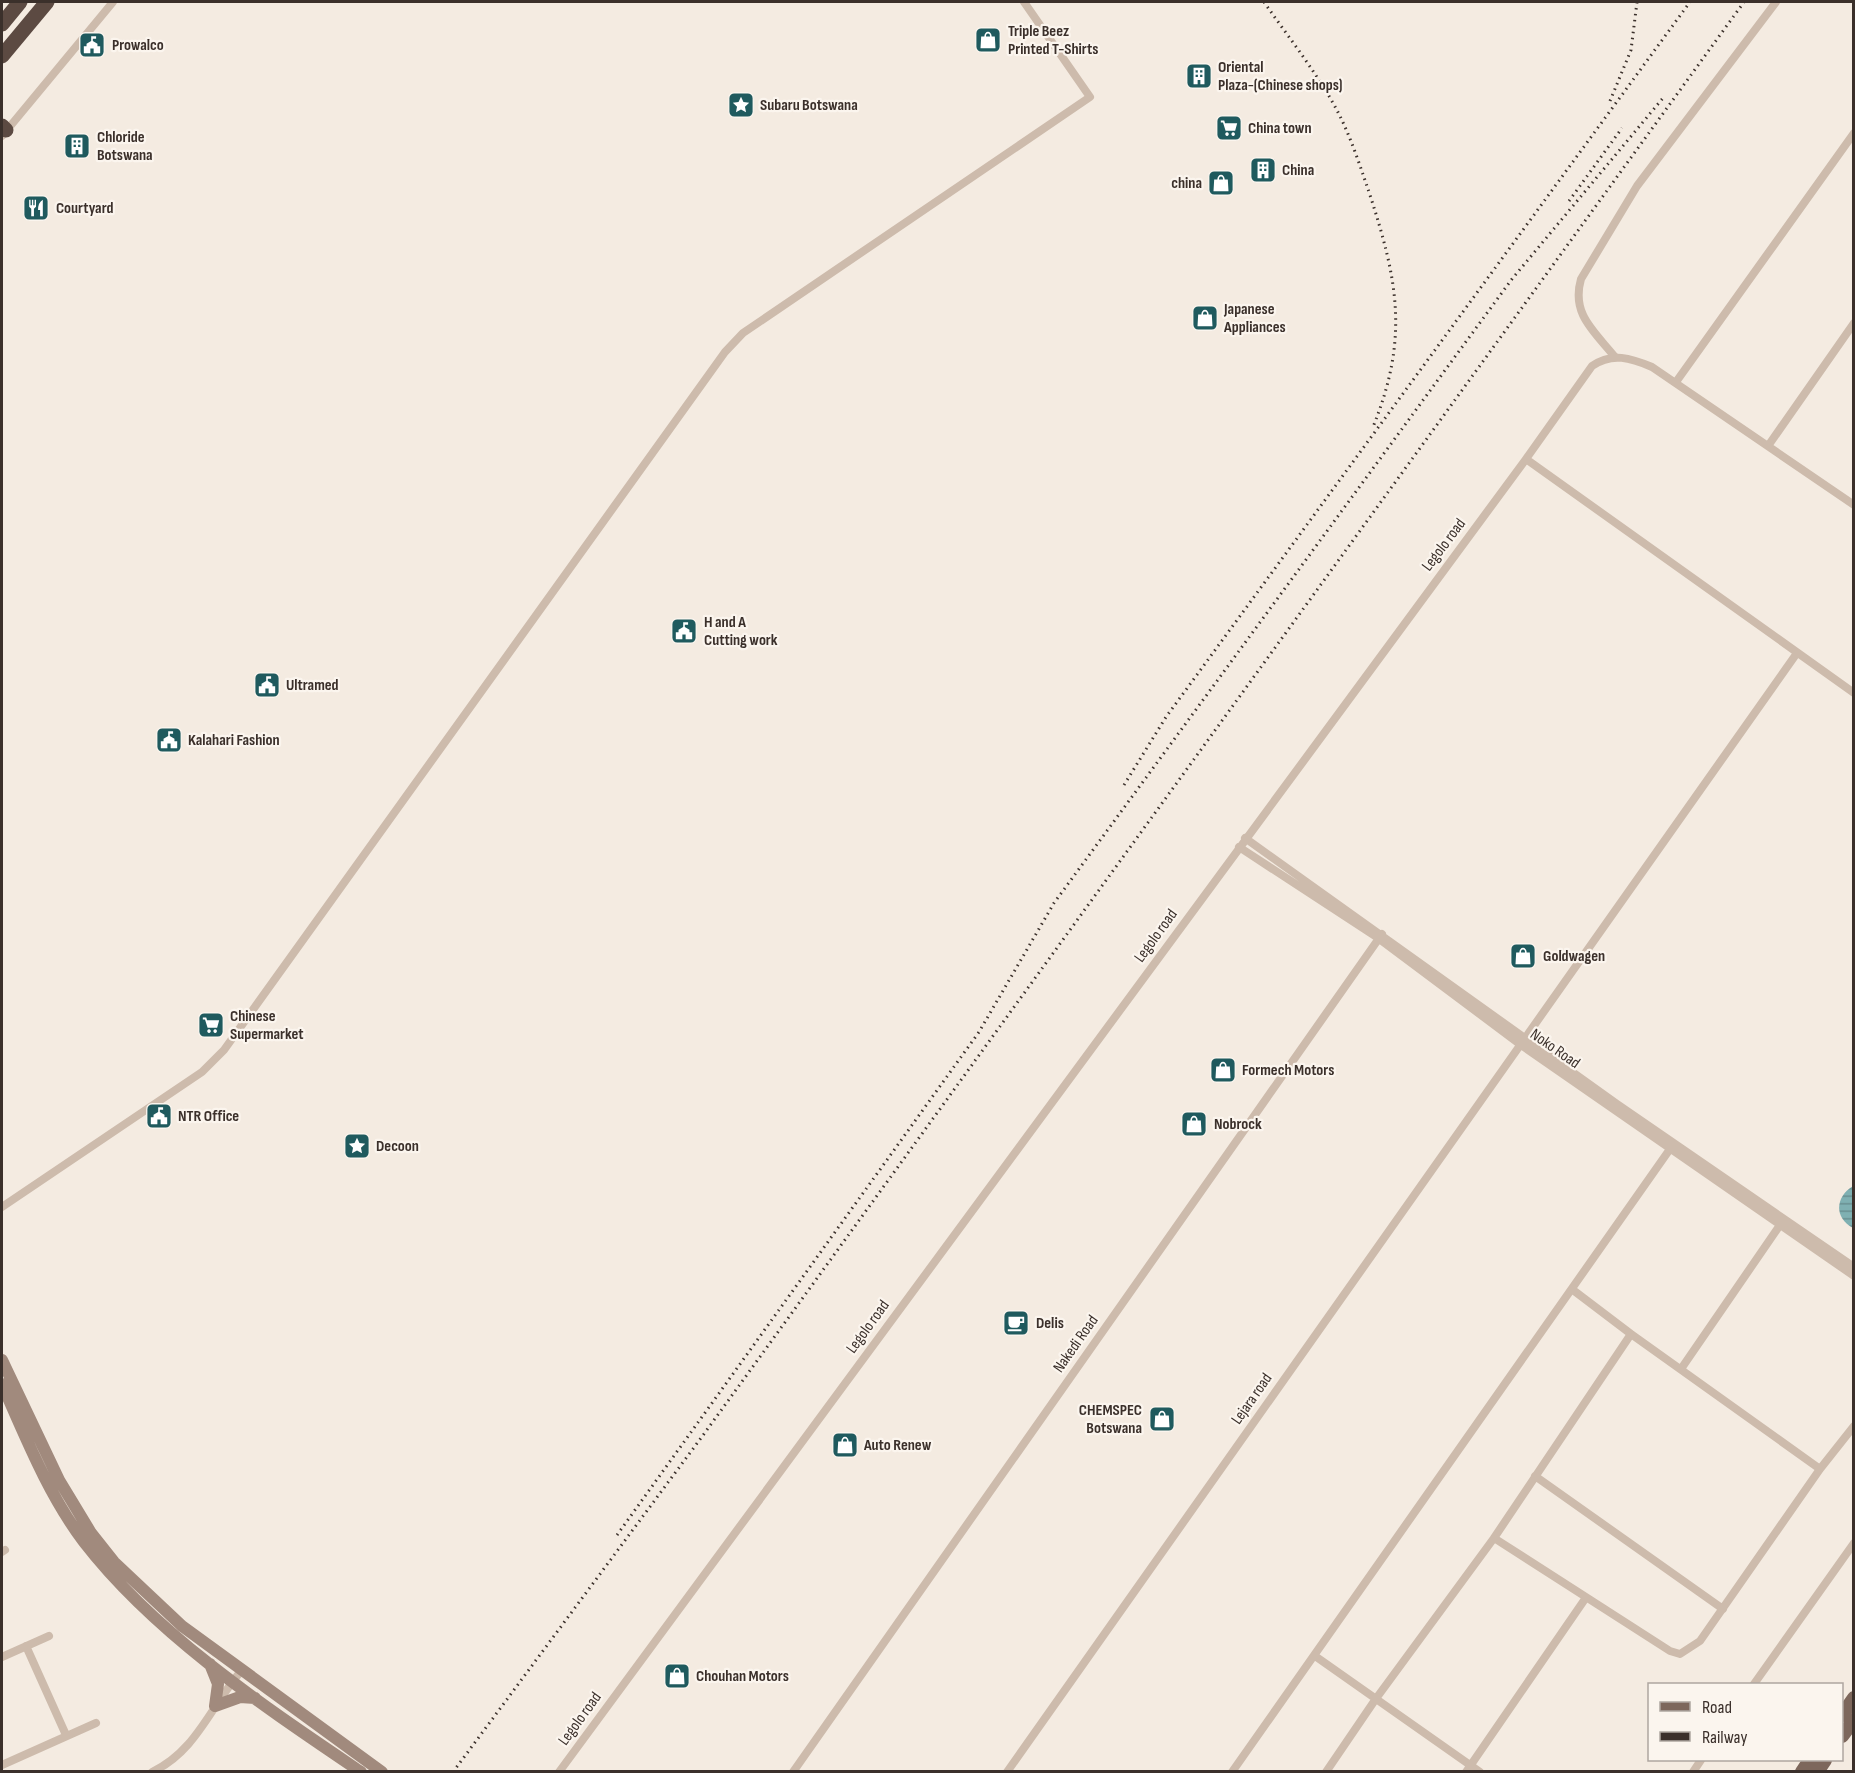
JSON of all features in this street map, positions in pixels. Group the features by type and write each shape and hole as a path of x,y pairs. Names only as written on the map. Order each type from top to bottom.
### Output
{"highway":[{"path":"2,24 20,2"},
{"path":"5,53 46,2"}],"main road":[{"path":"2,1360 54,1484 114,1562 182,1626 382,1772"},
{"path":"2,1384 83,1540 111,1574 158,1619 232,1681 361,1772"},
{"path":"209,1661 218,1684 216,1706 240,1697 256,1699"},
{"path":"1843,1714 1854,1698"},
{"path":"1843,1735 1854,1720"}],"street":[{"path":"3,131 113,2"},
{"path":"2,1207 202,1072 224,1050 610,508 725,352 743,333 1090,97 1024,2"},
{"path":"1776,2 1637,186 1581,279 1577,292 1578,308 1615,357 1630,358 1676,382 1854,505"},
{"path":"1676,382 1854,133"},
{"path":"1768,446 1854,324"},
{"name":"Legolo road","path":"559,1772 1526,459 1592,366 1601,359 1615,357"},
{"path":"1526,459 1854,693"},
{"name":"Lejara road","path":"1007,1772 1797,653"},
{"path":"1245,838 1380,936"},
{"name":"Noko Road","path":"1239,847 1380,936 1670,1149 1854,1276"},
{"name":"Nakedi Road","path":"793,1772 1380,936"},
{"path":"1523,1041 1854,1267"},
{"path":"1232,1772 1670,1149"},
{"path":"1681,1369 1780,1225"},
{"path":"1573,1290 1820,1469"},
{"path":"1326,1772 1375,1700 1494,1538 1631,1334"},
{"path":"1494,1538 1670,1652 1680,1654 1700,1641 1820,1469 1854,1426"},
{"path":"1535,1476 1723,1609"},
{"path":"1755,1683 1854,1543"},
{"path":"1468,1768 1586,1599"},
{"path":"2,1657 49,1636"},
{"path":"26,1646 66,1735"},
{"path":"1315,1656 1468,1768 1480,1772"},
{"path":"152,1772 184,1750 232,1681 242,1671"},
{"path":"2,1765 96,1723"}],"water":[{"path":"1853,1186 1853,1228 1842,1219 1839,1207 1843,1196"}],"railway":[{"path":"1264,2 1317,77 1339,114 1361,170 1387,254 1393,282 1395,337 1392,365 1373,427"},
{"path":"1610,101 1631,50 1637,2"},
{"path":"1124,785 1166,717 1690,2"},
{"path":"453,1772 701,1438 1744,2"},
{"path":"617,1535 979,1032 1054,903 1512,279 1663,98"},
{"path":"1569,201 1622,128"}],"place":[{"name":"Triple Beez Printed T-Shirts","path":"988,40"},
{"name":"Prowalco","path":"92,45"},
{"name":"Oriental Plaza-(Chinese shops)","path":"1199,76"},
{"name":"Subaru Botswana","path":"741,105"},
{"name":"China town","path":"1229,128"},
{"name":"Chloride Botswana","path":"77,146"},
{"name":"China","path":"1263,170"},
{"name":"china","path":"1221,183"},
{"name":"Courtyard","path":"36,208"},
{"name":"Japanese Appliances","path":"1205,318"},
{"name":"H and A Cutting work","path":"684,631"},
{"name":"Ultramed","path":"267,685"},
{"name":"Kalahari Fashion","path":"169,740"},
{"name":"Goldwagen","path":"1523,956"},
{"name":"Chinese Supermarket","path":"211,1025"},
{"name":"Formech Motors","path":"1223,1070"},
{"name":"NTR Office","path":"159,1116"},
{"name":"Nobrock","path":"1194,1124"},
{"name":"Decoon","path":"357,1146"},
{"name":"Delis","path":"1016,1323"},
{"name":"CHEMSPEC Botswana","path":"1162,1419"},
{"name":"Auto Renew","path":"845,1445"},
{"name":"Chouhan Motors","path":"677,1676"}]}
